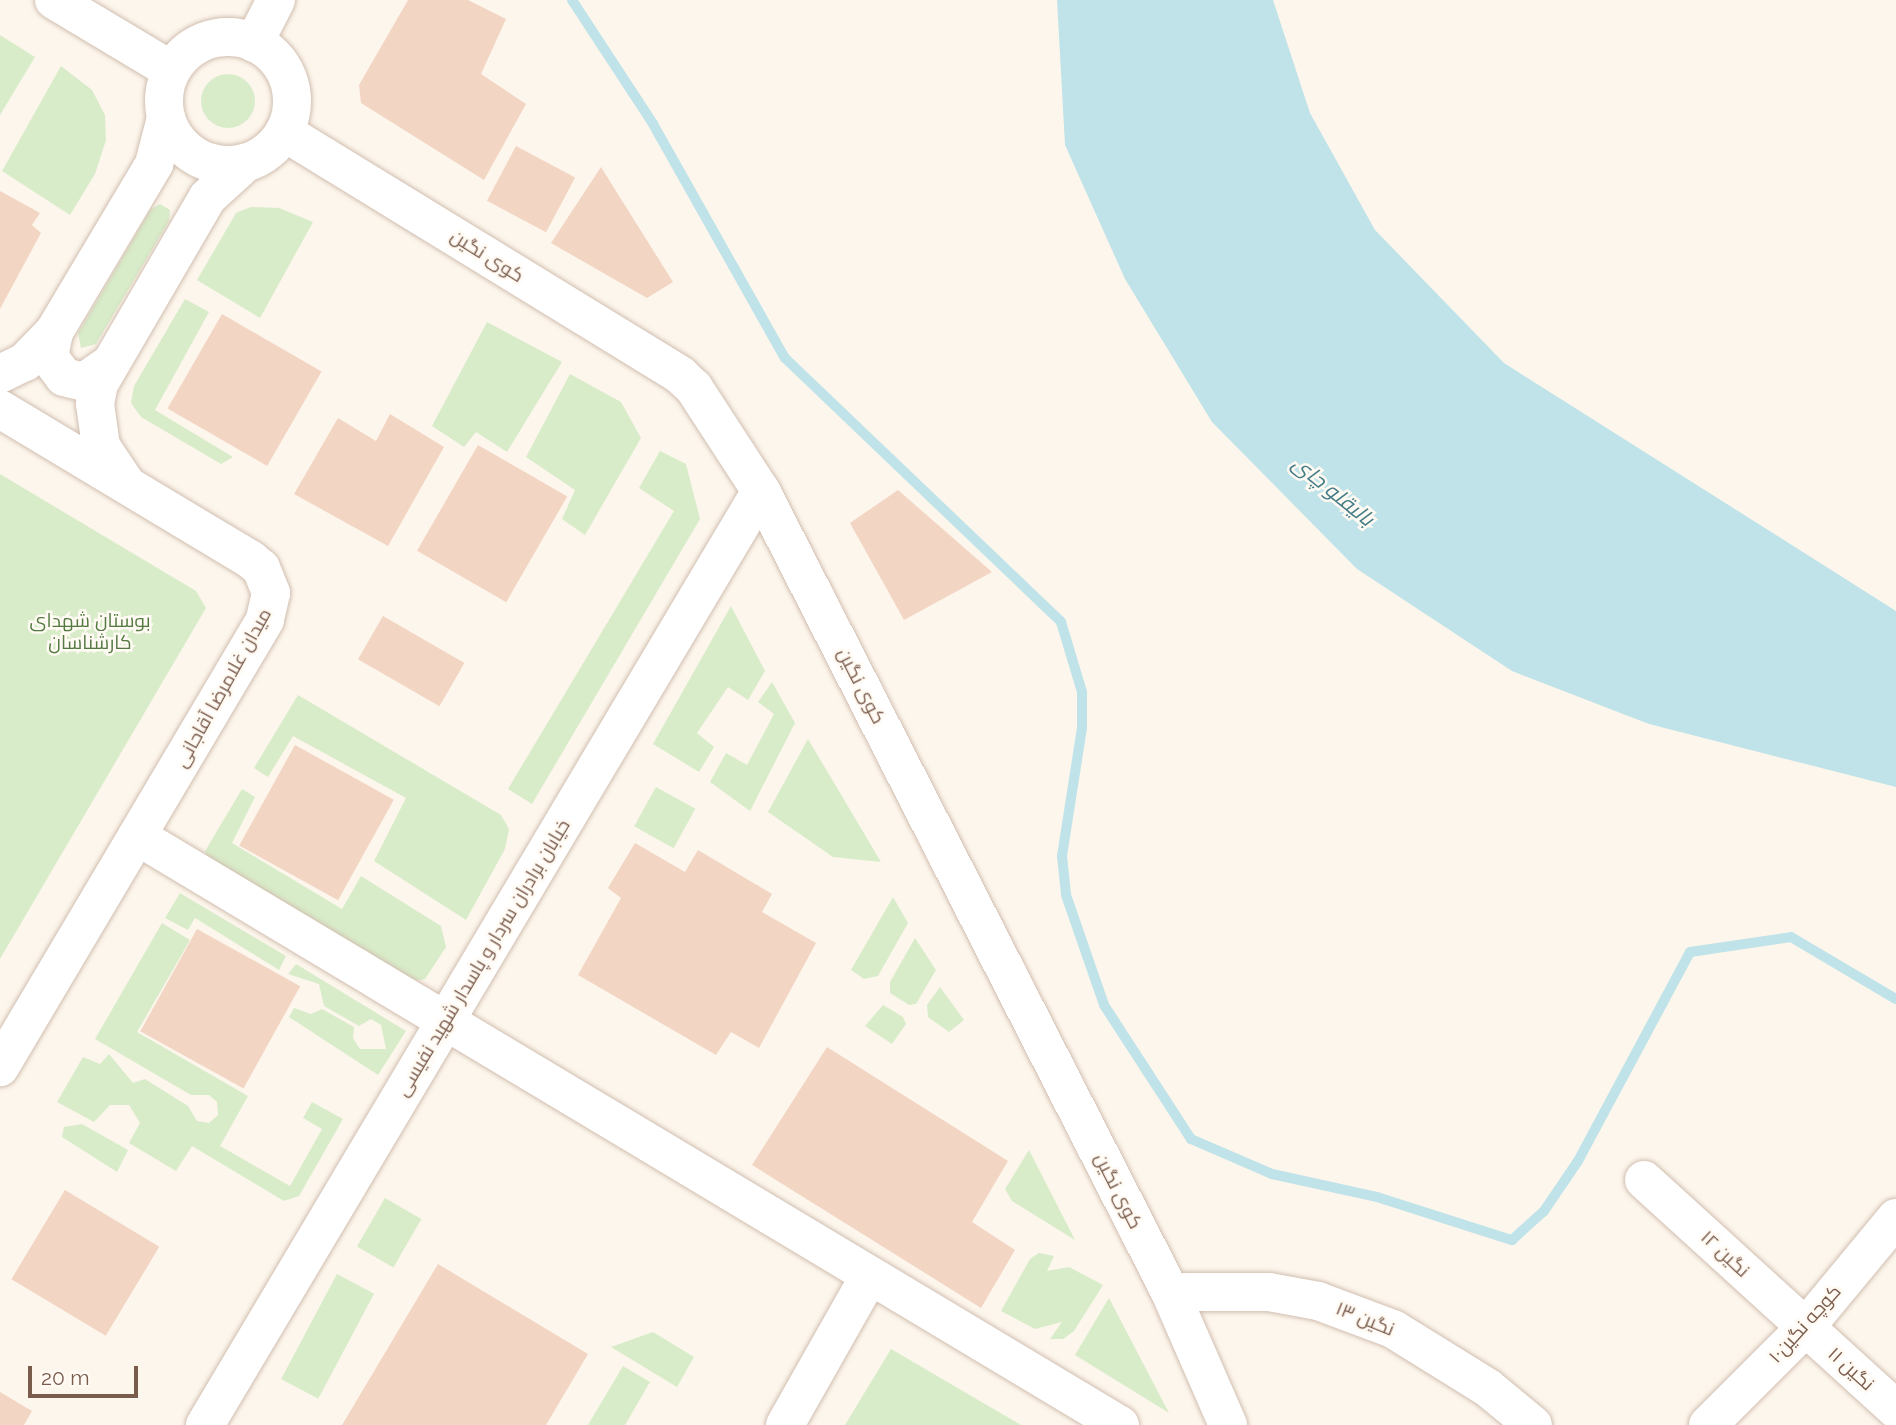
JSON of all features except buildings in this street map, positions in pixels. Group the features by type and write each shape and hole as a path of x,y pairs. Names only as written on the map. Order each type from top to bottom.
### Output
{"street":[{"path":"54,0 171,70"},
{"path":"254,43 276,0"},
{"path":"0,374 24,362 54,332 154,164 166,118 164,94 171,70 195,46 212,39 229,37 254,43 276,59 290,85 292,101 284,132 260,157 244,164 227,166 201,160 179,144 166,118"},
{"name":"کوی نگین","path":"284,132 680,375 694,388 761,491 1170,1293 1228,1425"},
{"path":"141,494 110,465 98,436 95,404 108,365 208,197 244,164"},
{"path":"54,332 49,357 64,377 83,382 108,365"},
{"name":"میدان غلامرضا آقاجانی","path":"0,410 251,560 261,568 271,593 265,620 0,1067"},
{"name":"خیابان برادران سردار و پاسدار شهید نفیسی","path":"205,1425 761,491"},
{"path":"137,836 1120,1425"},
{"name":"نگین ۱۲","path":"1644,1180 1805,1328"},
{"name":"کوچه نگین۱۰","path":"1708,1425 1805,1328 1896,1218"},
{"path":"785,1425 870,1275"},
{"name":"نگین ۱۳","path":"1170,1293 1269,1292 1318,1300 1393,1329 1488,1388 1533,1425"},
{"name":"نگین ۱۱","path":"1805,1328 1896,1409"}],"green space":[{"path":"0,35 35,57 0,115"},
{"path":"61,66 92,90 105,115 106,140 95,174 70,215 2,171"},
{"path":"228,74 247,82 255,101 247,120 228,128 209,120 201,101 209,82"},
{"path":"160,204 170,210 169,221 96,344 81,348 78,333 151,209"},
{"path":"251,207 279,208 313,222 260,318 197,280 236,213"},
{"path":"185,299 209,312 155,410 233,457 221,464 141,417 131,403 134,386"},
{"path":"487,322 562,362 507,452 476,432 464,447 432,426"},
{"path":"570,374 621,402 641,438 585,535 562,519 575,490 526,457"},
{"path":"660,451 686,464 700,519 532,804 508,789 674,511 639,488"},
{"name":"بوستان شهدای کارشناسان","path":"0,474 196,591 206,608 0,959"},
{"path":"731,606 765,671 748,700 728,687 697,733 714,747 699,772 653,744"},
{"path":"772,682 795,723 750,811 710,782 726,753 747,765 774,714 758,702"},
{"path":"298,695 501,815 509,829 505,849 466,920 374,861 406,798 293,736 268,777 254,768"},
{"path":"808,739 881,862 833,857 768,812"},
{"path":"656,787 695,809 674,848 634,826"},
{"path":"242,789 255,797 232,843 342,909 361,876 441,926 446,947 425,979 409,982 212,865 205,851"},
{"path":"180,893 286,956 279,970 195,918 188,930 165,918"},
{"path":"893,897 908,923 878,976 864,979 851,970"},
{"path":"162,923 190,940 137,1032 248,1096 220,1146 290,1186 322,1129 303,1118 312,1102 343,1119 299,1196 284,1201 192,1146 176,1171 129,1143 140,1123 129,1105 110,1105 94,1122 57,1102 83,1057 100,1064 109,1054 133,1083 145,1079 188,1106 197,1121 209,1123 218,1115 217,1102 209,1095 191,1095 95,1039"},
{"path":"915,938 936,970 916,1004 909,1005 890,993 890,982"},
{"path":"296,964 406,1031 378,1075 289,1017 294,1008 311,1014 322,1009 354,1027 353,1038 360,1049 386,1049 381,1025 371,1019 359,1026 324,1006 319,984 288,974"},
{"path":"940,987 964,1020 949,1032 928,1017 927,1005"},
{"path":"883,1005 903,1017 906,1024 892,1044 865,1026"},
{"path":"82,1124 128,1150 117,1172 62,1137 64,1127"},
{"path":"1029,1150 1075,1240 1012,1201 1005,1189"},
{"path":"385,1198 421,1219 393,1267 357,1246"},
{"path":"1039,1253 1054,1256 1047,1271 1069,1267 1103,1285 1074,1331 1063,1339 1050,1339 1062,1322 1035,1329 1001,1311 1030,1259"},
{"path":"337,1274 374,1294 318,1399 281,1379"},
{"path":"1109,1298 1169,1413 1075,1355"},
{"path":"653,1332 694,1357 677,1387 611,1347"},
{"path":"891,1349 1021,1425 845,1425"},
{"path":"623,1366 650,1382 625,1425 588,1425"}],"water":[{"name":"بالیقلو چای","path":"1057,0 1273,0 1310,113 1375,230 1504,363 1896,611 1896,787 1649,724 1512,671 1357,569 1212,422 1125,279 1065,145"}],"waterway":[{"path":"572,0 653,124 785,358 1061,622 1082,692 1082,728 1062,856 1066,895 1104,1005 1191,1139 1272,1174 1377,1197 1512,1240 1544,1211 1578,1161 1690,952 1791,937 1896,999"}]}
